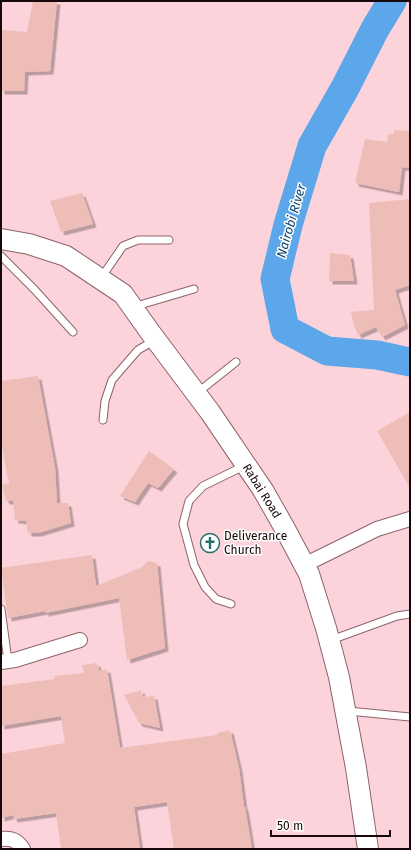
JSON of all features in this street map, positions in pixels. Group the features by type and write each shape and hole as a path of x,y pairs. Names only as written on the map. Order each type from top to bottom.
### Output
{"main road":[{"name":"Rabai Road","path":"1,239 29,244 66,256 123,294 155,340 210,412 246,465 284,527 309,574 339,677 356,768 368,849"}],"street":[{"path":"304,565 377,529 410,519"},
{"path":"5,662 80,640"},
{"path":"1,839 13,839 19,843 23,849"}],"lane":[{"path":"100,279 123,246 138,240 169,240"},
{"path":"1,256 34,289 73,332"},
{"path":"132,307 194,289"},
{"path":"103,420 105,401 112,380 138,350 155,340"},
{"path":"196,394 236,362"},
{"path":"232,604 216,599 205,587 194,565 182,524 189,501 203,486 246,465"},
{"path":"1,609 5,662"},
{"path":"329,641 397,616 410,614"},
{"path":"345,711 410,717"}],"building":[{"path":"33,1 57,1 50,71 25,72 24,91 1,91 1,30 27,32"},
{"path":"394,130 410,131 410,168 402,167 399,192 355,183 365,139 387,142 388,134 394,134"},
{"path":"82,193 93,224 61,232 50,201"},
{"path":"410,199 410,285 395,290 405,325 382,337 376,327 358,335 354,326 351,312 374,310 369,203"},
{"path":"330,253 350,255 354,281 329,281"},
{"path":"38,376 55,468 57,503 68,503 71,523 38,533 28,533 26,521 15,520 13,501 6,501 2,485 10,483 7,476 1,437 1,381"},
{"path":"410,412 410,488 377,431"},
{"path":"149,451 174,469 158,488 148,483 135,502 120,496"},
{"path":"92,555 96,586 142,567 148,561 157,563 165,648 127,660 119,598 45,613 45,611 8,618 1,568"},
{"path":"97,663 99,671 107,669 120,748 217,735 217,733 230,730 239,768 244,807 252,849 174,849 167,802 134,807 140,849 61,849 56,813 14,819 13,815 1,818 1,754 65,743 61,716 1,726 1,686 55,679 54,676 84,673 82,665"},
{"path":"141,690 143,697 154,696 160,728 139,723 124,695"}],"waterway":[{"name":"Nairobi River","path":"392,1 375,29 345,88 312,146 288,225 275,279 285,329 327,351 377,355 410,362"}],"place":[{"name":"Deliverance Church","path":"210,543"}]}
